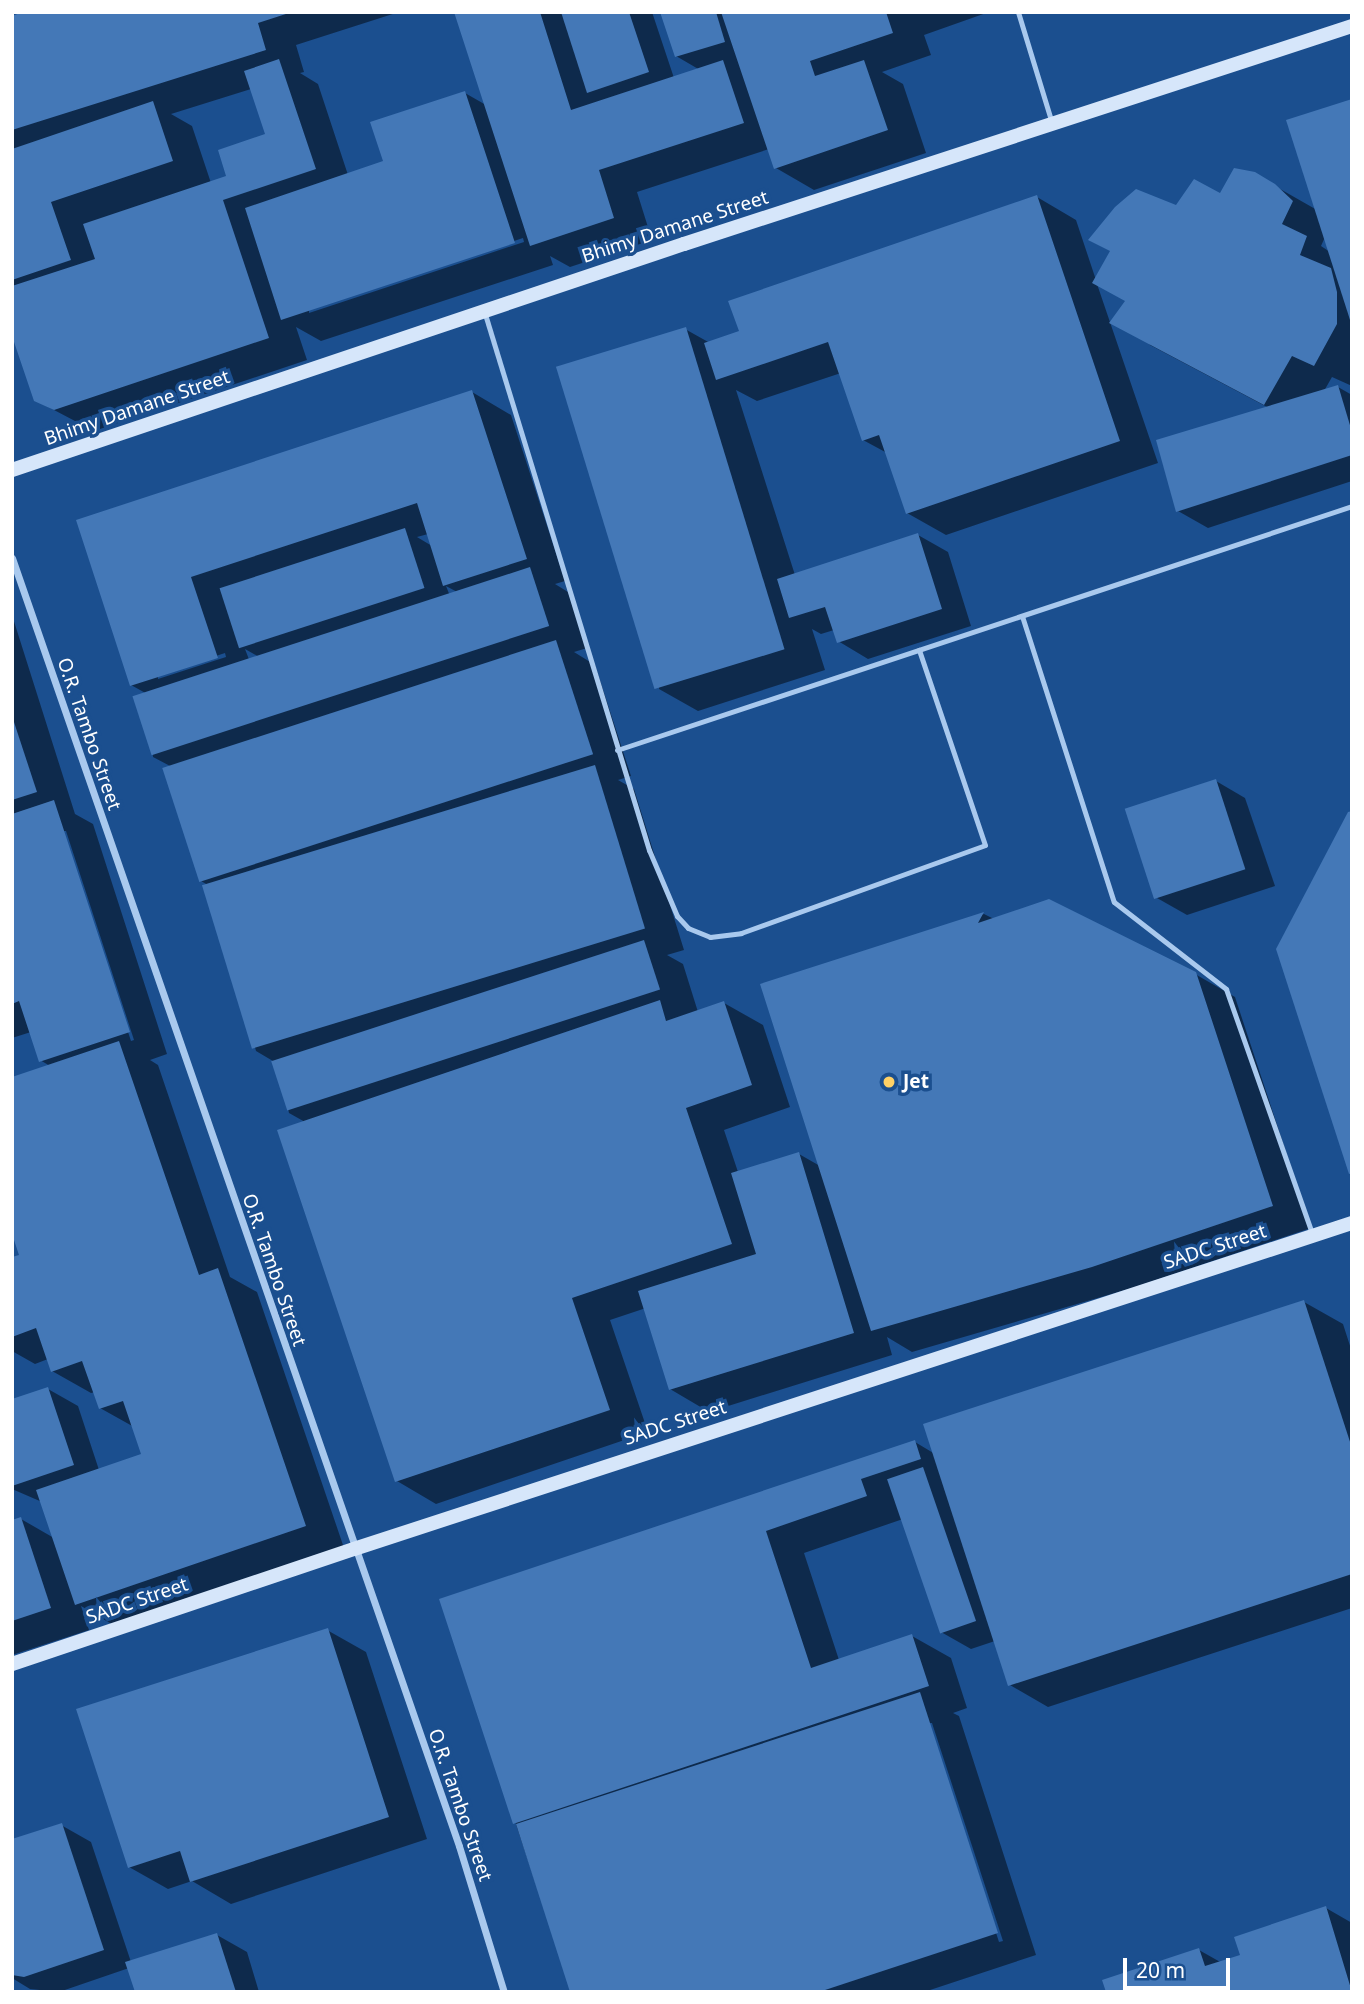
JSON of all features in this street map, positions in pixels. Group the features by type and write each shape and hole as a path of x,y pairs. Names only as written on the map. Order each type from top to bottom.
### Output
{"main road":[{"name":"Bhimy Damane Street","path":"12,470 484,311 1352,26"},
{"name":"SADC Street","path":"12,1664 354,1549 1352,1223"}],"street":[{"name":"O.R. Tambo Street","path":"12,558 459,1846 504,1992"}],"lane":[{"path":"1018,12 1053,124"},
{"path":"484,311 649,850 677,916 688,928 710,937 741,933 985,845 919,650"},
{"path":"617,750 1352,506"},
{"path":"1022,616 1114,902 1226,989 1314,1236"}],"building":[{"path":"23,12 289,13 258,23 266,50 12,130 12,16"},
{"path":"454,12 540,12 571,110 723,60 744,123 599,170 614,218 530,246"},
{"path":"561,12 629,12 649,72 587,93"},
{"path":"660,12 716,12 725,42 675,57"},
{"path":"721,12 886,12 893,33 810,61 815,76 864,60 888,130 774,169"},
{"path":"279,59 316,169 223,200 269,338 54,410 34,401 12,336 12,286 95,259 83,224 226,176 218,150 265,134 244,71"},
{"path":"465,91 515,243 281,320 245,208 383,161 370,122"},
{"path":"1352,99 1352,323 1351,323 1286,120"},
{"path":"153,101 173,161 51,202 71,260 12,280 12,149"},
{"path":"1234,168 1255,172 1275,184 1293,201 1282,224 1307,236 1300,255 1331,268 1337,292 1337,324 1314,366 1292,356 1264,405 1109,323 1125,301 1092,283 1110,251 1088,240 1115,207 1136,189 1176,205 1194,179 1220,193"},
{"path":"1037,195 1120,441 906,514 879,435 862,441 828,342 716,380 704,343 739,331 728,301"},
{"path":"686,327 785,649 654,689 556,367"},
{"path":"1338,385 1352,432 1352,455 1176,512 1156,440"},
{"path":"472,390 527,559 443,586 417,503 191,577 218,658 130,686 76,520"},
{"path":"405,528 424,588 239,648 220,588"},
{"path":"918,533 942,609 837,643 825,607 789,618 777,579"},
{"path":"530,567 549,626 152,755 132,696"},
{"path":"556,640 593,754 199,882 162,768"},
{"path":"12,716 37,792 12,800"},
{"path":"595,765 645,929 252,1049 202,885"},
{"path":"1216,779 1245,869 1154,899 1125,809"},
{"path":"54,800 130,1032 39,1062 19,1001 12,1004 12,814"},
{"path":"1352,811 1352,1173 1349,1174 1276,949 1348,812"},
{"path":"1049,899 1196,972 1273,1206 1092,1267 871,1331 760,984 984,912 978,923"},
{"path":"644,940 660,989 287,1111 271,1061"},
{"path":"660,1000 666,1021 724,1001 752,1085 686,1108 732,1244 572,1298 610,1410 395,1482 277,1130"},
{"path":"119,1041 199,1275 218,1268 306,1526 75,1605 36,1490 141,1454 123,1401 99,1409 82,1361 51,1372 36,1328 12,1337 12,1257 19,1255 12,1234 12,1077"},
{"path":"799,1152 854,1333 669,1390 638,1291 756,1254 731,1173"},
{"path":"1304,1300 1352,1448 1352,1574 1008,1686 923,1424"},
{"path":"48,1387 74,1465 12,1486 12,1399"},
{"path":"915,1440 921,1459 861,1479 867,1496 766,1531 811,1668 912,1634 929,1686 513,1824 439,1599"},
{"path":"923,1467 976,1621 940,1633 887,1479"},
{"path":"21,1517 51,1608 12,1621 12,1520"},
{"path":"328,1628 389,1817 190,1882 180,1851 128,1868 76,1709"},
{"path":"920,1692 998,1933 819,1992 570,1992 516,1824"},
{"path":"62,1823 104,1950 24,1977 12,1975 12,1839"},
{"path":"1326,1906 1352,1992 1106,1992 1102,1980 1199,1948 1205,1966 1240,1955 1234,1937"},
{"path":"217,1933 236,1992 135,1992 125,1962"}],"place":[{"name":"Jet","path":"889,1082"}]}
